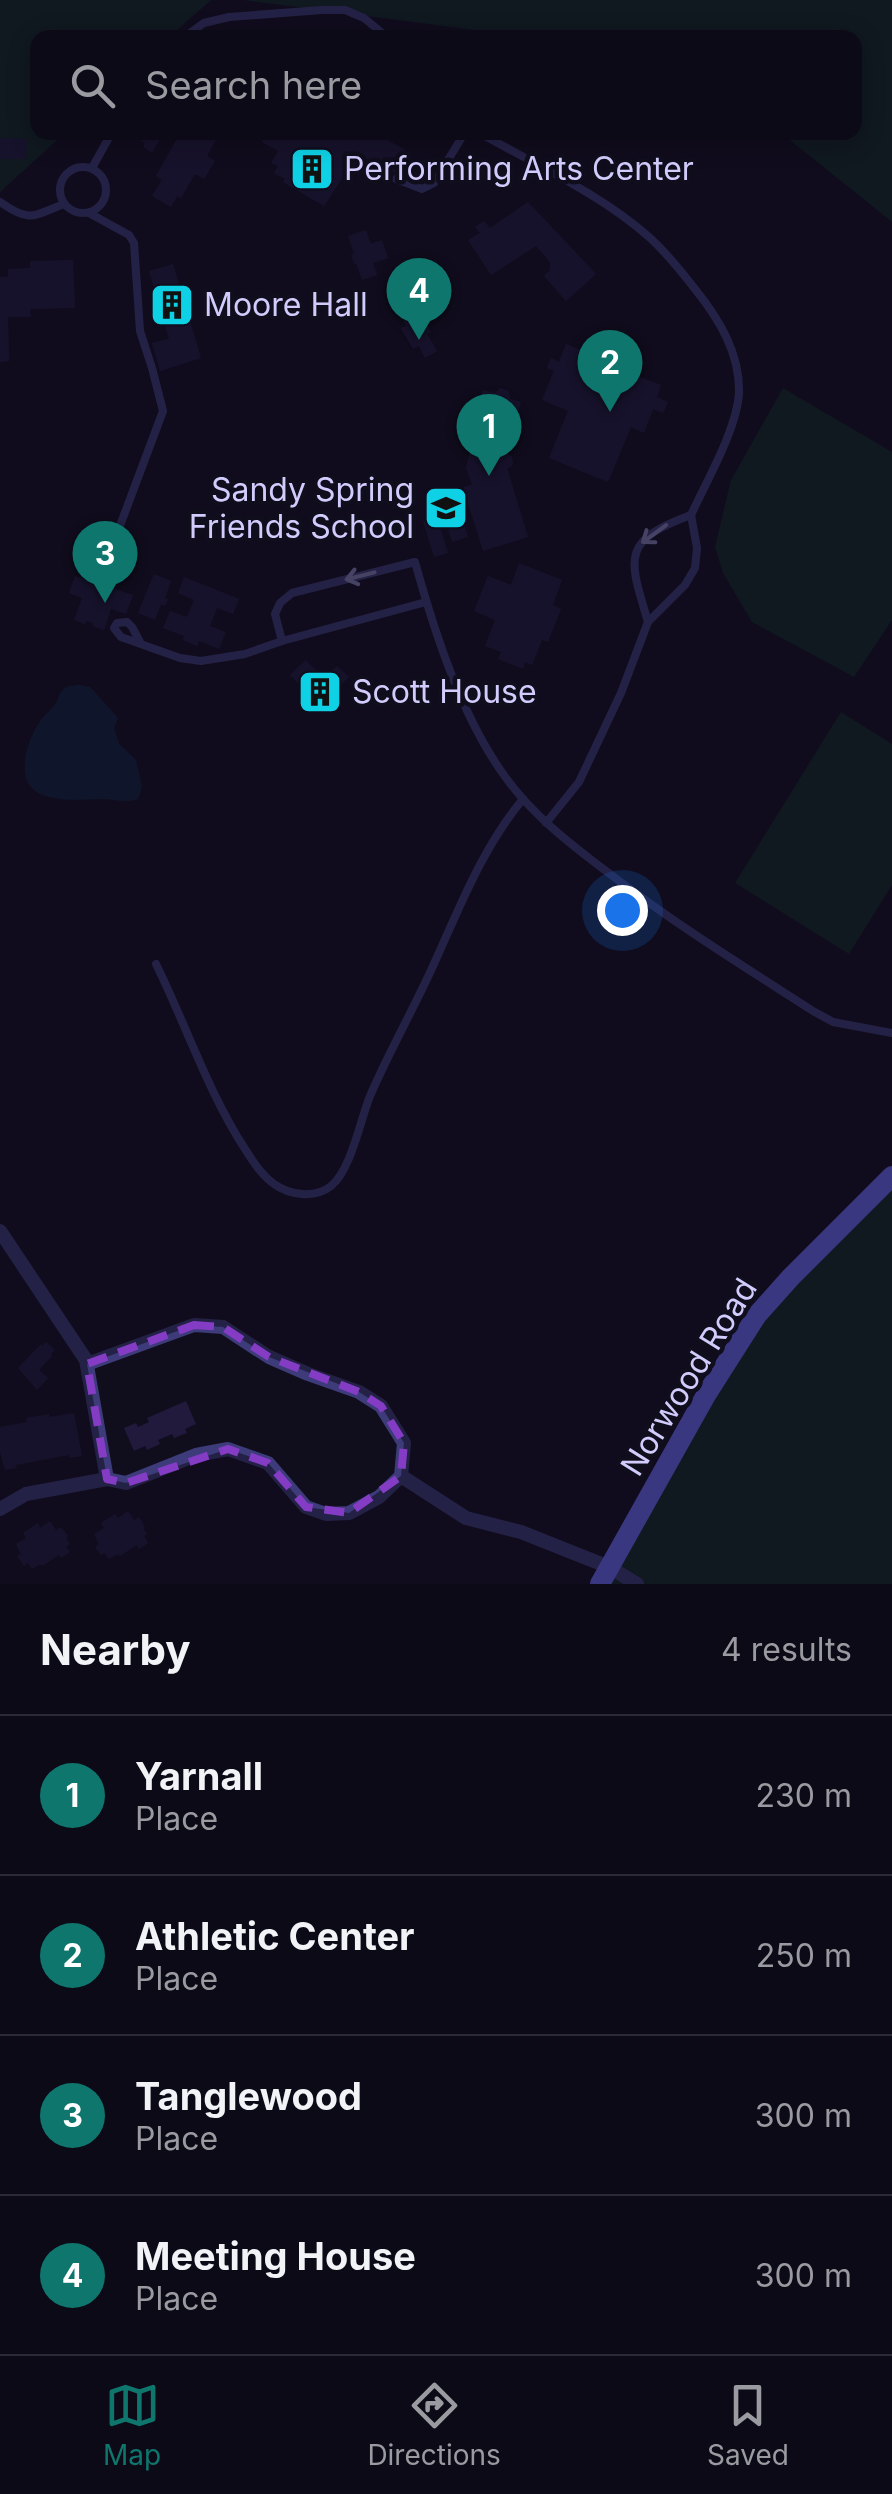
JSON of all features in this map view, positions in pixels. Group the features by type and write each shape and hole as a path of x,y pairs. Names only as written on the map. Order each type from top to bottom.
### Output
{"main road":[{"name":"Norwood Road","path":"605,1576 706,1396 757,1315 892,1176"}],"street":[{"path":"0,1231 87,1364 107,1480"},
{"path":"0,1510 26,1494 107,1480 126,1483 196,1455 228,1450 268,1463 306,1508 326,1514 349,1512 379,1498 402,1476 404,1443 380,1406 359,1392 269,1356 223,1327 194,1325 87,1364"},
{"path":"402,1476 466,1518 520,1532 605,1576 637,1584"}],"lane":[{"path":"194,30 230,16 344,10 364,18 378,30"},
{"path":"92,168 108,140"},
{"path":"396,179 422,189 434,183 460,140"},
{"path":"492,140 599,200 651,238 721,325 737,370 739,396 732,426 691,515 696,568 685,586 648,622 621,694 579,782 546,823"},
{"path":"89,213 99,208 106,192 104,179 92,168 76,168 63,177 59,191 64,204 76,212 89,213 134,242 140,331 164,411 109,555"},
{"path":"0,202 30,217 64,204"},
{"path":"648,622 634,574 635,556 642,542 664,525 691,515"},
{"path":"282,641 275,614 280,603 292,593 415,562 458,688 481,737 503,774 546,823 651,906 813,1011 834,1022 892,1033"},
{"path":"140,642 200,662 245,654 426,602"},
{"path":"156,964 235,1133 259,1170 275,1186 295,1194 316,1194 340,1175 390,1052 484,857 523,799"}],"highlighted area":[{"path":"194,1325 223,1327 269,1357 359,1392 381,1406 404,1443 401,1476 349,1513 306,1507 268,1463 228,1449 126,1483 107,1479 87,1364"}],"green space":[{"path":"0,0 211,0 177,30 30,30 30,140 57,140 0,192"},
{"path":"243,0 892,0 892,222 790,140 862,140 862,30 476,30"},
{"path":"783,388 892,452 892,620 854,677 752,622 723,573 715,547 731,480"},
{"path":"841,712 892,744 892,885 849,954 735,883"},
{"path":"892,1176 892,1584 600,1584 757,1315"}],"water":[{"path":"79,685 90,687 118,718 114,728 119,744 136,760 142,787 138,799 59,799 30,786 25,768 32,737 62,691"}],"building":[{"path":"0,138 27,139 26,159 0,159"},
{"path":"140,140 159,140 152,153 143,147 145,143"},
{"path":"176,140 216,140 207,156 215,161 204,179 195,174 171,207 152,196 162,180 156,176"},
{"name":"Performing Arts Center","path":"387,140 407,151 384,182 352,163 324,206 274,173 278,166 271,163 278,151 262,142"},
{"path":"528,202 596,274 566,301 544,276 550,270 550,262 536,246 491,275 468,240 480,233 475,227 484,221 490,228"},
{"path":"366,230 371,244 382,240 388,258 373,263 377,275 362,280 348,236"},
{"path":"73,260 75,308 30,309 31,317 8,317 9,361 0,362 0,277 8,277 8,269 30,268 30,261"},
{"name":"Moore Hall","path":"173,264 201,358 160,371 152,343 169,339 149,271"},
{"path":"417,312 423,316 437,351 425,358 419,346 413,349 401,328 406,326 403,320"},
{"path":"566,344 602,359 598,367 635,382 637,376 661,385 657,397 668,402 663,413 653,409 644,433 631,427 608,482 549,458 568,411 542,400 554,371 547,368 551,358 559,362"},
{"path":"500,388 509,391 510,399 521,402 507,451 513,463 507,468 528,537 483,551 463,487 472,485 466,467 468,447 483,390 495,393"},
{"path":"456,500 468,537 452,542 441,504"},
{"path":"437,517 448,553 434,557 423,521"},
{"path":"519,563 562,580 553,605 561,609 548,642 542,640 532,665 525,662 523,669 498,659 501,652 485,646 495,620 474,611 488,576 511,585"},
{"path":"154,574 171,581 165,598 168,599 165,606 161,604 155,620 138,613"},
{"path":"75,576 114,584 112,588 133,595 126,614 111,609 104,630 87,621 85,624 74,620 82,598 69,593"},
{"path":"184,577 239,599 233,614 217,608 210,626 226,632 219,649 199,641 197,646 163,628 170,611 187,617 194,600 178,593"},
{"name":"Scott House","path":"306,660 324,679 337,666 349,677 320,705 290,675"},
{"path":"46,1342 55,1350 39,1370 48,1378 37,1390 18,1368"},
{"path":"186,1401 196,1424 185,1429 187,1433 174,1438 172,1434 147,1450 145,1446 134,1451 124,1428 136,1423 138,1427 149,1422 147,1418"},
{"path":"74,1413 82,1456 69,1455 5,1470 0,1427 27,1422 26,1418"},
{"path":"128,1511 134,1520 139,1517 148,1543 109,1559 105,1553 101,1555 95,1547 99,1544 94,1534 104,1528 101,1523"},
{"path":"50,1521 56,1530 61,1527 68,1536 70,1544 66,1547 70,1552 42,1566 24,1566 17,1556 21,1554 16,1544 26,1538 23,1533 38,1523 40,1528"}],"place":[{"name":"Performing Arts Center","path":"312,169"},
{"name":"Moore Hall","path":"172,305"},
{"name":"Meeting House","path":"419,340"},
{"name":"Athletic Center","path":"610,412"},
{"name":"Yarnall","path":"489,476"},
{"name":"Sandy Spring Friends School","path":"446,508"},
{"name":"Tanglewood","path":"105,603"},
{"name":"Scott House","path":"320,692"}]}
